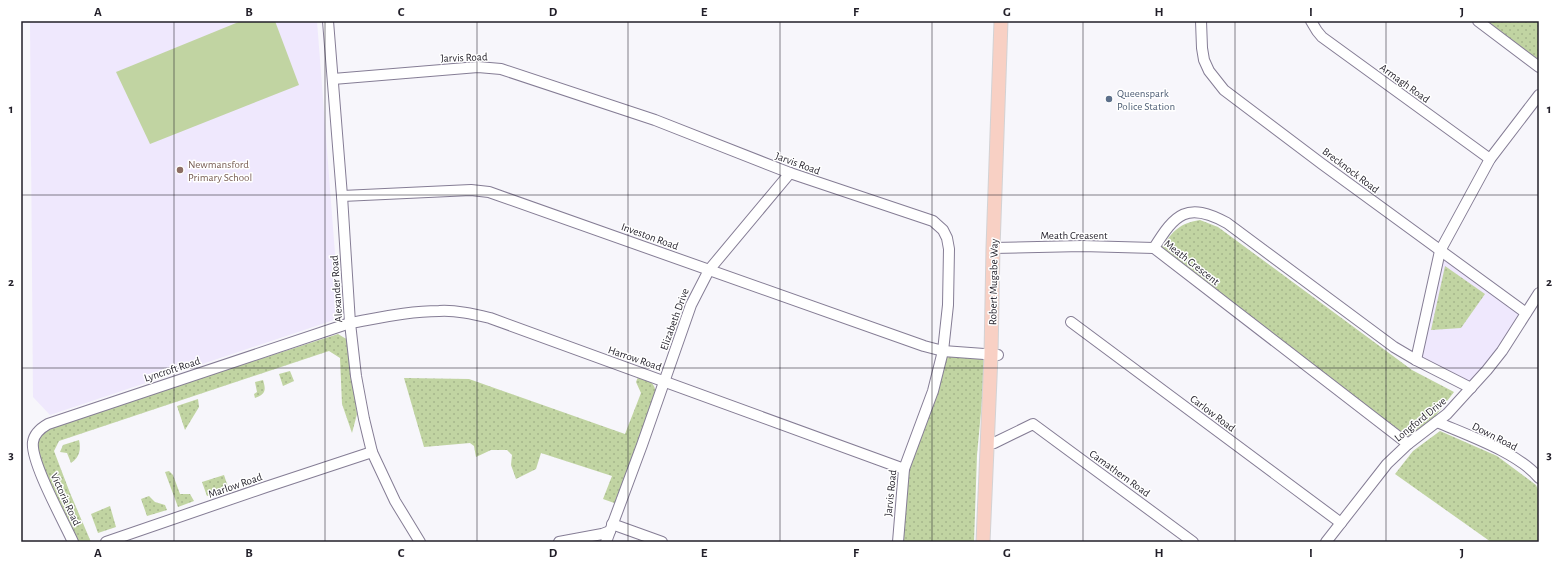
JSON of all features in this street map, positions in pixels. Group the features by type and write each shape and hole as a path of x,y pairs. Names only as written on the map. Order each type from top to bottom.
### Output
{"main road":[{"name":"Robert Mugabe Way","path":"991,542 1001,21"},
{"name":"Robert Mugabe Way","path":"997,248 1008,21"},
{"name":"Robert Mugabe Way","path":"983,542 994,355"}],"street":[{"name":"Alexander Road","path":"328,21 342,196 350,323 356,376 372,452 395,501 420,542"},
{"name":"Brecknock Road","path":"1201,21 1204,60 1216,82 1224,90 1440,251 1526,313"},
{"name":"Armagh Road","path":"1311,21 1316,31 1327,40 1490,159"},
{"path":"1478,21 1539,68"},
{"name":"Jarvis Road","path":"333,79 478,67 501,70 655,120 790,173 933,221 940,226 947,238 949,249 948,305 943,350 933,391 904,469 898,542"},
{"path":"1416,360 1440,251 1490,159 1539,95"},
{"name":"Elizabeth Drive","path":"606,542 691,305 709,270 790,173"},
{"name":"Investon Road","path":"342,196 471,190 489,192 924,346 943,350 994,355"},
{"name":"Meath Crescent","path":"1408,444 1154,248 1173,221 1191,213 1203,213 1214,216 1251,240 1394,347 1471,388"},
{"name":"Meath Creasent","path":"997,248 1082,246 1154,248"},
{"name":"Longford Drive","path":"1326,542 1384,468 1408,444 1437,422 1458,403 1471,388 1502,350 1539,293"},
{"name":"Harrow Road","path":"350,323 381,317 438,311 472,314 490,318 904,469"},
{"name":"Carlow Road","path":"1071,322 1341,523"},
{"name":"Lyncroft Road","path":"36,465 33,441 37,432 48,424 350,323"},
{"name":"Down Road","path":"1437,422 1500,450 1526,466 1539,478"},
{"name":"Camathern Road","path":"994,443 1033,424 1194,542"},
{"name":"Marlow Road","path":"106,542 372,452"},
{"name":"Victoria Road","path":"36,465 73,542"},
{"path":"559,542 602,534 611,528 662,542"}],"shaded area":[{"name":"Newmansford Primary School","path":"30,21 317,21 340,318 50,415 33,397"},
{"path":"1442,258 1524,313 1471,387 1418,360"}],"green space":[{"path":"241,21 275,21 299,85 150,144 116,72"},
{"path":"1486,21 1539,21 1539,60"},
{"path":"1200,220 1218,227 1412,370 1454,392 1433,419 1407,437 1161,247 1170,236 1182,226"},
{"path":"1445,266 1485,294 1461,328 1431,330"},
{"path":"338,334 348,340 349,347 357,414 352,433 342,404 340,358 329,351 59,441 54,451 91,542 77,542 52,491 40,461 38,440 40,435 45,431 69,420"},
{"path":"946,355 986,358 977,455 974,542 902,542 907,469"},
{"path":"290,371 294,381 283,386 279,374"},
{"path":"638,377 653,384 656,395 617,504 603,499 612,476 541,453 536,469 516,479 511,465 512,455 507,450 491,450 476,457 474,446 470,443 424,447 404,378 469,379 625,434 641,393 636,382"},
{"path":"263,380 265,386 264,391 261,395 255,398 254,394 257,392 255,382"},
{"path":"198,399 199,407 185,430 177,406"},
{"path":"1440,431 1497,456 1536,485 1539,492 1539,542 1491,542 1395,474 1413,451"},
{"path":"79,440 79,453 71,463 67,453 60,452 63,445"},
{"path":"169,471 173,475 180,494 190,494 194,501 178,507 165,472"},
{"path":"224,475 229,490 207,496 202,482"},
{"path":"149,496 155,502 165,505 167,510 147,516 141,499"},
{"path":"110,506 116,527 98,533 91,514"}],"place":[{"name":"Queenspark Police Station","path":"1109,99"},
{"name":"Newmansford Primary School","path":"180,170"}]}
